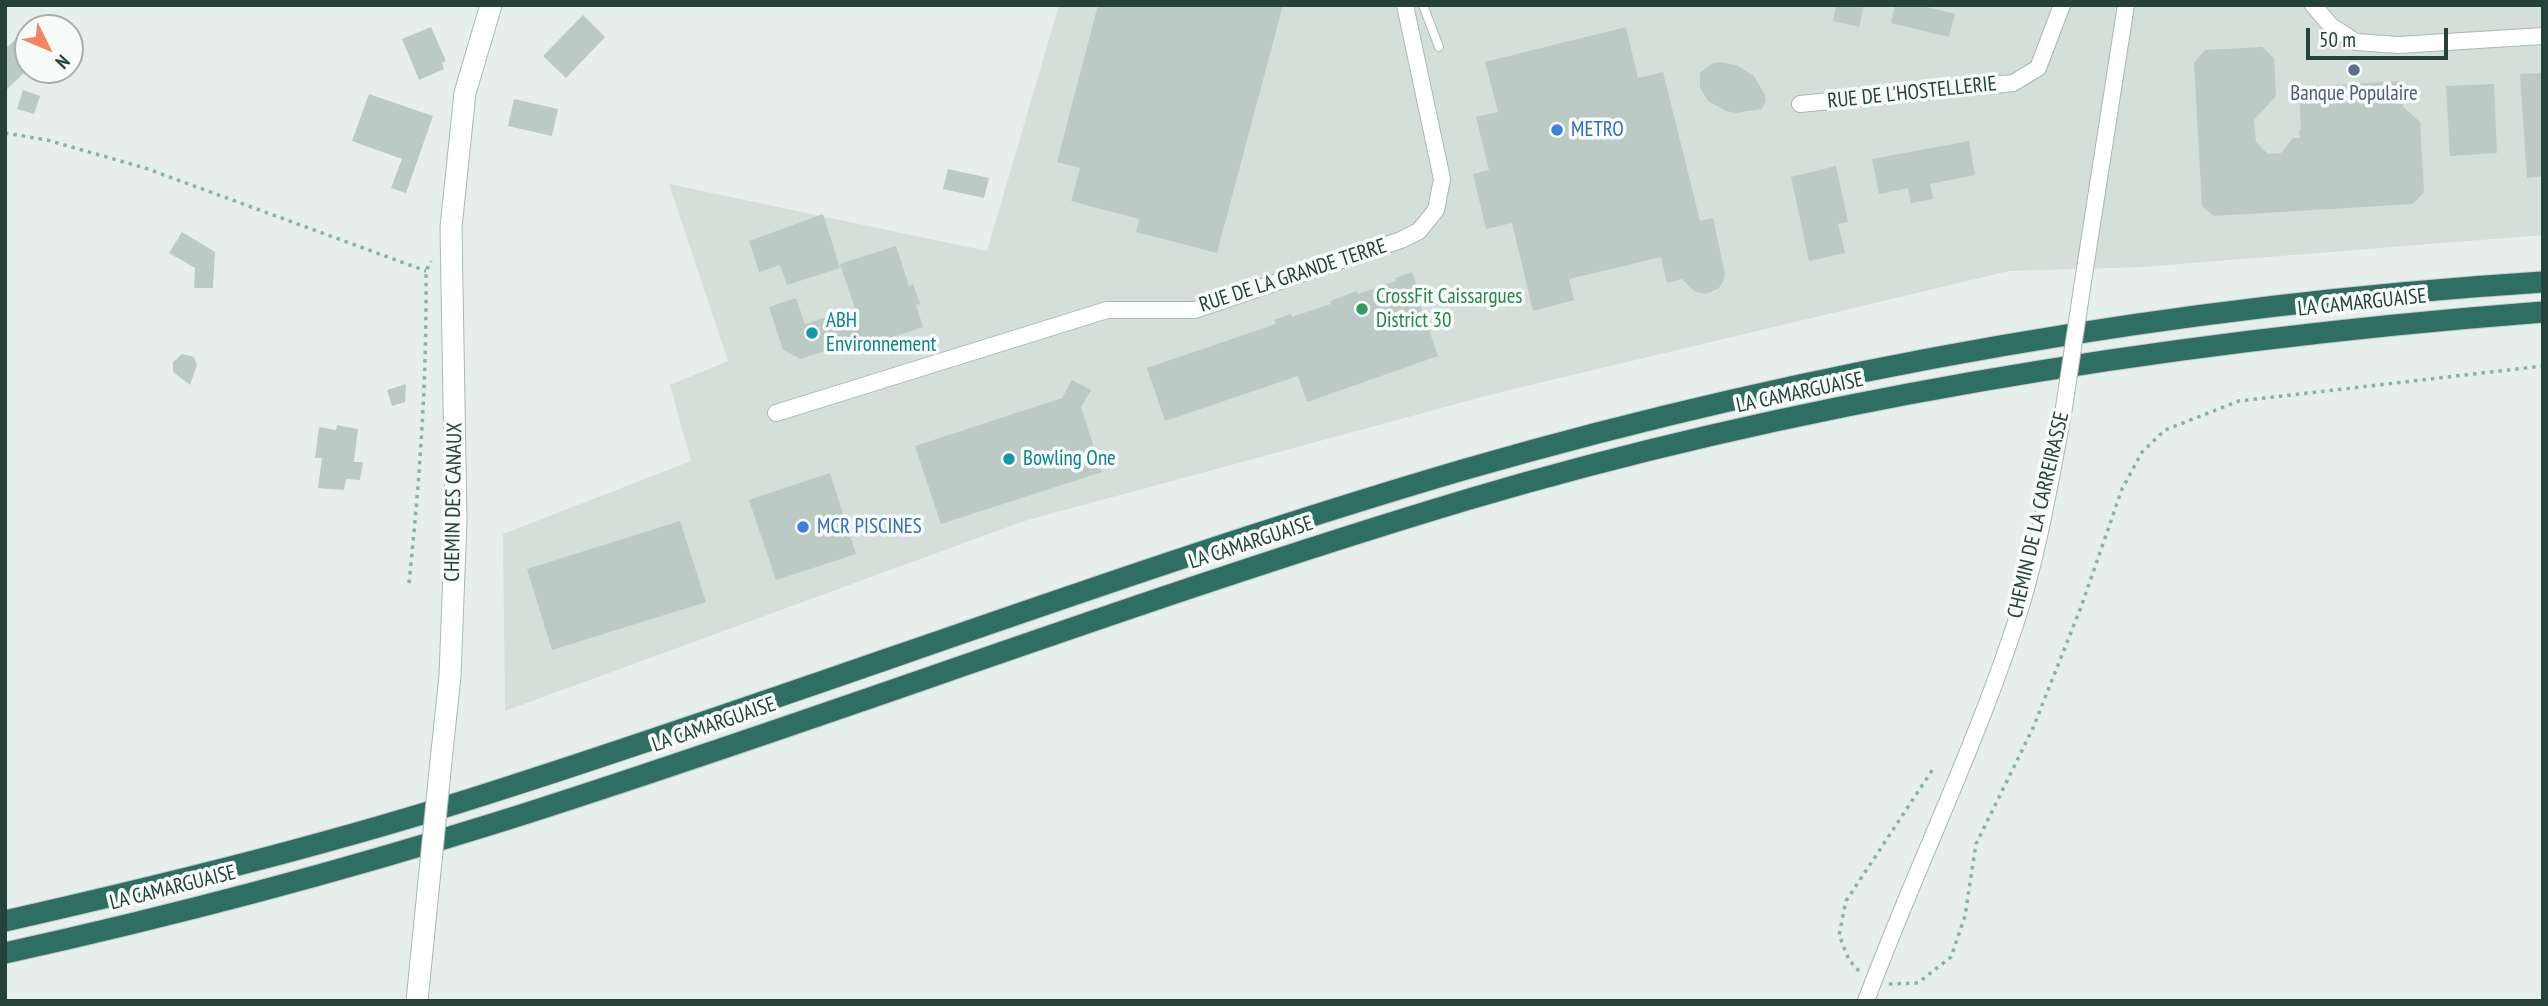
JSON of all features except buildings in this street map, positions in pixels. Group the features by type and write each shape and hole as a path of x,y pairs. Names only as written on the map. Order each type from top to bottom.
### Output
{"highway":[{"name":"LA CAMARGUAISE","path":"5,921 171,883 496,792 1259,533 1466,469 1633,424 1798,385 1970,351 2165,320 2278,305 2543,282"},
{"name":"LA CAMARGUAISE","path":"5,953 180,912 342,869 500,822 1270,561 1472,499 1643,453 1828,411 1974,383 2168,352 2390,324 2543,312"}],"main road":[{"name":"CHEMIN DES CANAUX","path":"417,1001 450,676 456,520 451,227 465,93 491,5"}],"street":[{"name":"RUE DE LA GRANDE TERRE","path":"776,413 1107,310 1195,310 1401,240 1419,231 1436,210 1442,179 1405,5"},
{"name":"RUE DE L'HOSTELLERIE","path":"1800,104 2013,83 2038,68 2062,5"},
{"name":"CHEMIN DE LA CARREIRASSE","path":"1866,1001 1987,702 2013,630 2042,521 2063,414 2126,5"},
{"path":"2313,5 2331,26 2356,42 2398,45 2543,36"}],"lane":[{"path":"1423,5 1440,47"}],"path":[{"path":"5,133 47,140 145,168 426,271"},
{"path":"409,583 421,465 427,359 426,271 432,259"},
{"path":"1933,769 1846,901 1839,935 1849,960 1872,984 1918,983 1951,957 1965,916 1976,844 2033,728 2081,607 2122,489 2143,452 2165,430 2239,401 2543,366"}],"shaded area":[{"path":"1059,5 2543,5 2543,235 2143,267 2009,271 1497,393 1024,521 505,711 503,534 691,461 670,385 728,361 669,184 987,251"}],"place":[{"name":"Banque Populaire","path":"2354,70"},
{"name":"METRO","path":"1557,130"},
{"name":"CrossFit Caissargues District 30","path":"1362,309"},
{"name":"ABH Environnement","path":"812,333"},
{"name":"Bowling One","path":"1009,459"},
{"name":"MCR PISCINES","path":"803,527"}]}
